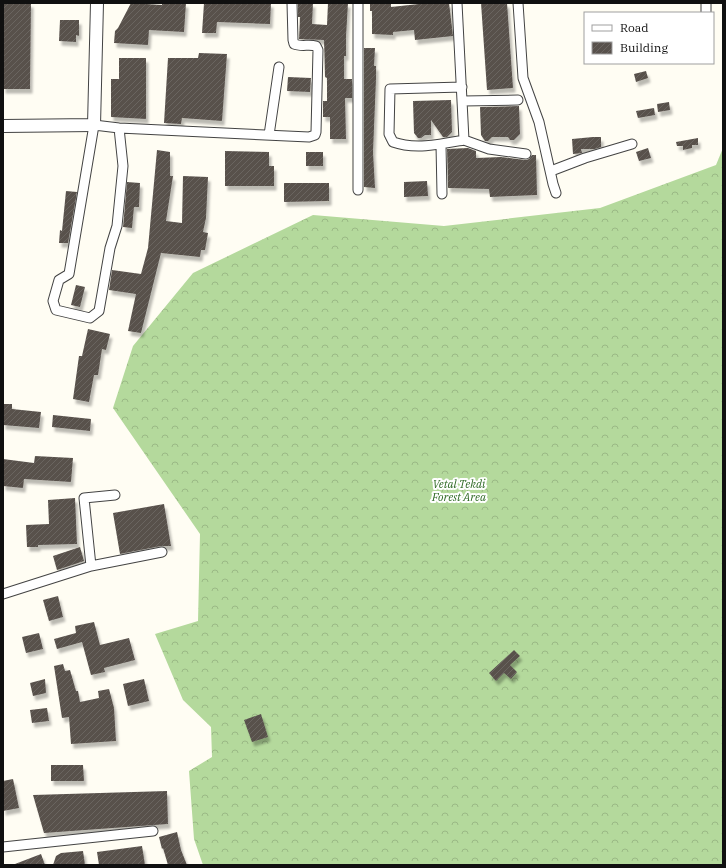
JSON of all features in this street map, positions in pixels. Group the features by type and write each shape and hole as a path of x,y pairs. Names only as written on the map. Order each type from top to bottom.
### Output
{"street":[{"path":"97,3 94,125 69,274 59,280 53,301 56,310 90,318 99,311 110,248 117,226 123,166 119,128"},
{"path":"3,126 94,125 119,128 309,137 315,135 318,50 316,46 294,44 292,3"},
{"path":"358,3 358,190"},
{"path":"464,3 458,3 464,140"},
{"path":"518,3 523,78 539,122 556,193"},
{"path":"269,135 279,68"},
{"path":"462,87 390,89 389,134 393,142 402,145 441,145 464,140 489,149 526,154"},
{"path":"463,101 518,100"},
{"path":"550,171 585,158 632,144"},
{"path":"441,145 442,194"},
{"path":"92,566 84,498 115,495"},
{"path":"3,594 92,566 162,552"},
{"path":"3,847 153,831"}],"green space":[{"name":"Vetal Tekdi Forest Area","path":"723,148 723,865 203,865 194,839 189,771 212,757 211,727 183,700 155,634 198,621 200,534 113,408 133,346 193,273 313,215 444,226 600,208 716,165"}],"building":[{"path":"3,3 31,3 30,89 3,89"},
{"path":"131,3 162,5 162,3 186,3 184,32 149,30 148,45 114,43 115,31"},
{"path":"204,3 271,3 270,24 217,22 216,33 202,33"},
{"path":"298,3 313,3 312,24 327,25 328,3 348,3 346,56 344,56 344,79 352,79 352,98 345,98 346,139 330,139 330,117 323,117 323,101 327,101 324,40 299,39 300,17 298,17"},
{"path":"370,3 391,3 391,7 428,3 449,3 453,36 415,40 414,30 393,32 393,35 372,34 372,11 370,11"},
{"path":"481,3 507,3 513,88 487,90"},
{"path":"60,20 79,20 79,36 76,35 76,42 59,41"},
{"path":"364,48 375,48 374,66 376,66 376,79 373,152 375,188 364,187"},
{"path":"199,53 227,54 222,121 182,118 181,124 164,123 168,58 198,58"},
{"path":"119,58 146,58 146,119 111,117 111,79 119,79"},
{"path":"646,71 648,78 636,82 634,74"},
{"path":"288,77 311,78 310,92 287,91"},
{"path":"451,100 452,132 447,137 443,137 431,120 431,135 425,135 418,138 414,133 413,101"},
{"path":"669,102 670,110 658,112 657,104"},
{"path":"519,106 520,134 514,140 510,140 508,137 492,137 488,141 485,141 481,135 480,107"},
{"path":"654,108 655,115 638,118 636,111"},
{"path":"601,137 601,147 595,149 581,149 582,153 573,154 572,139"},
{"path":"698,138 698,145 692,145 692,148 683,150 683,146 677,146 676,142"},
{"path":"468,148 476,151 476,158 501,157 526,160 532,155 536,155 537,195 490,197 489,189 448,188 447,149"},
{"path":"648,148 651,158 639,161 636,152"},
{"path":"157,150 170,152 170,176 173,176 166,221 182,223 183,176 208,177 206,218 203,232 208,233 205,250 201,250 200,257 161,253 141,333 128,331 136,294 109,290 112,270 141,274 148,248"},
{"path":"225,151 269,152 269,166 274,166 274,186 225,186"},
{"path":"306,152 323,152 323,166 306,166"},
{"path":"427,181 428,196 404,197 404,182"},
{"path":"127,182 140,183 139,207 134,207 132,228 123,227"},
{"path":"284,183 329,183 329,201 284,202"},
{"path":"66,191 77,192 68,243 59,243 60,230 62,231"},
{"path":"76,285 85,287 80,307 71,305"},
{"path":"88,329 110,334 106,350 102,349 98,375 94,375 89,402 73,399 79,356 82,356"},
{"path":"3,404 12,404 12,409 41,412 39,428 3,425"},
{"path":"53,415 91,419 90,431 52,427"},
{"path":"35,456 73,458 71,482 24,479 23,488 3,486 3,459 34,463"},
{"path":"75,498 77,544 38,545 38,547 27,547 26,525 49,524 48,500"},
{"path":"164,504 171,546 161,546 120,554 113,513"},
{"path":"80,547 84,561 57,570 53,556"},
{"path":"58,596 63,617 49,621 43,600"},
{"path":"94,622 100,645 129,638 135,660 104,668 105,672 91,675 82,642 57,649 54,639 76,633 75,626"},
{"path":"39,633 43,649 26,653 22,637"},
{"path":"514,650 520,656 510,665 517,672 511,679 504,673 496,681 489,673"},
{"path":"63,664 65,671 70,670 76,691 78,691 80,702 99,698 98,691 109,689 114,708 116,741 71,744 69,717 62,718 54,666"},
{"path":"45,679 46,693 33,696 30,683"},
{"path":"144,679 149,701 128,706 123,684"},
{"path":"47,708 49,721 32,723 30,710"},
{"path":"261,714 268,737 252,742 244,720"},
{"path":"51,765 83,765 84,781 51,781"},
{"path":"13,779 19,808 3,811 3,781"},
{"path":"167,791 168,824 44,833 33,795"},
{"path":"177,832 181,850 187,865 168,865 163,848 162,849 159,837"},
{"path":"142,846 145,865 99,865 97,852"},
{"path":"83,851 85,865 53,865 56,856 61,853"},
{"path":"41,854 45,865 15,865 15,864"}]}
